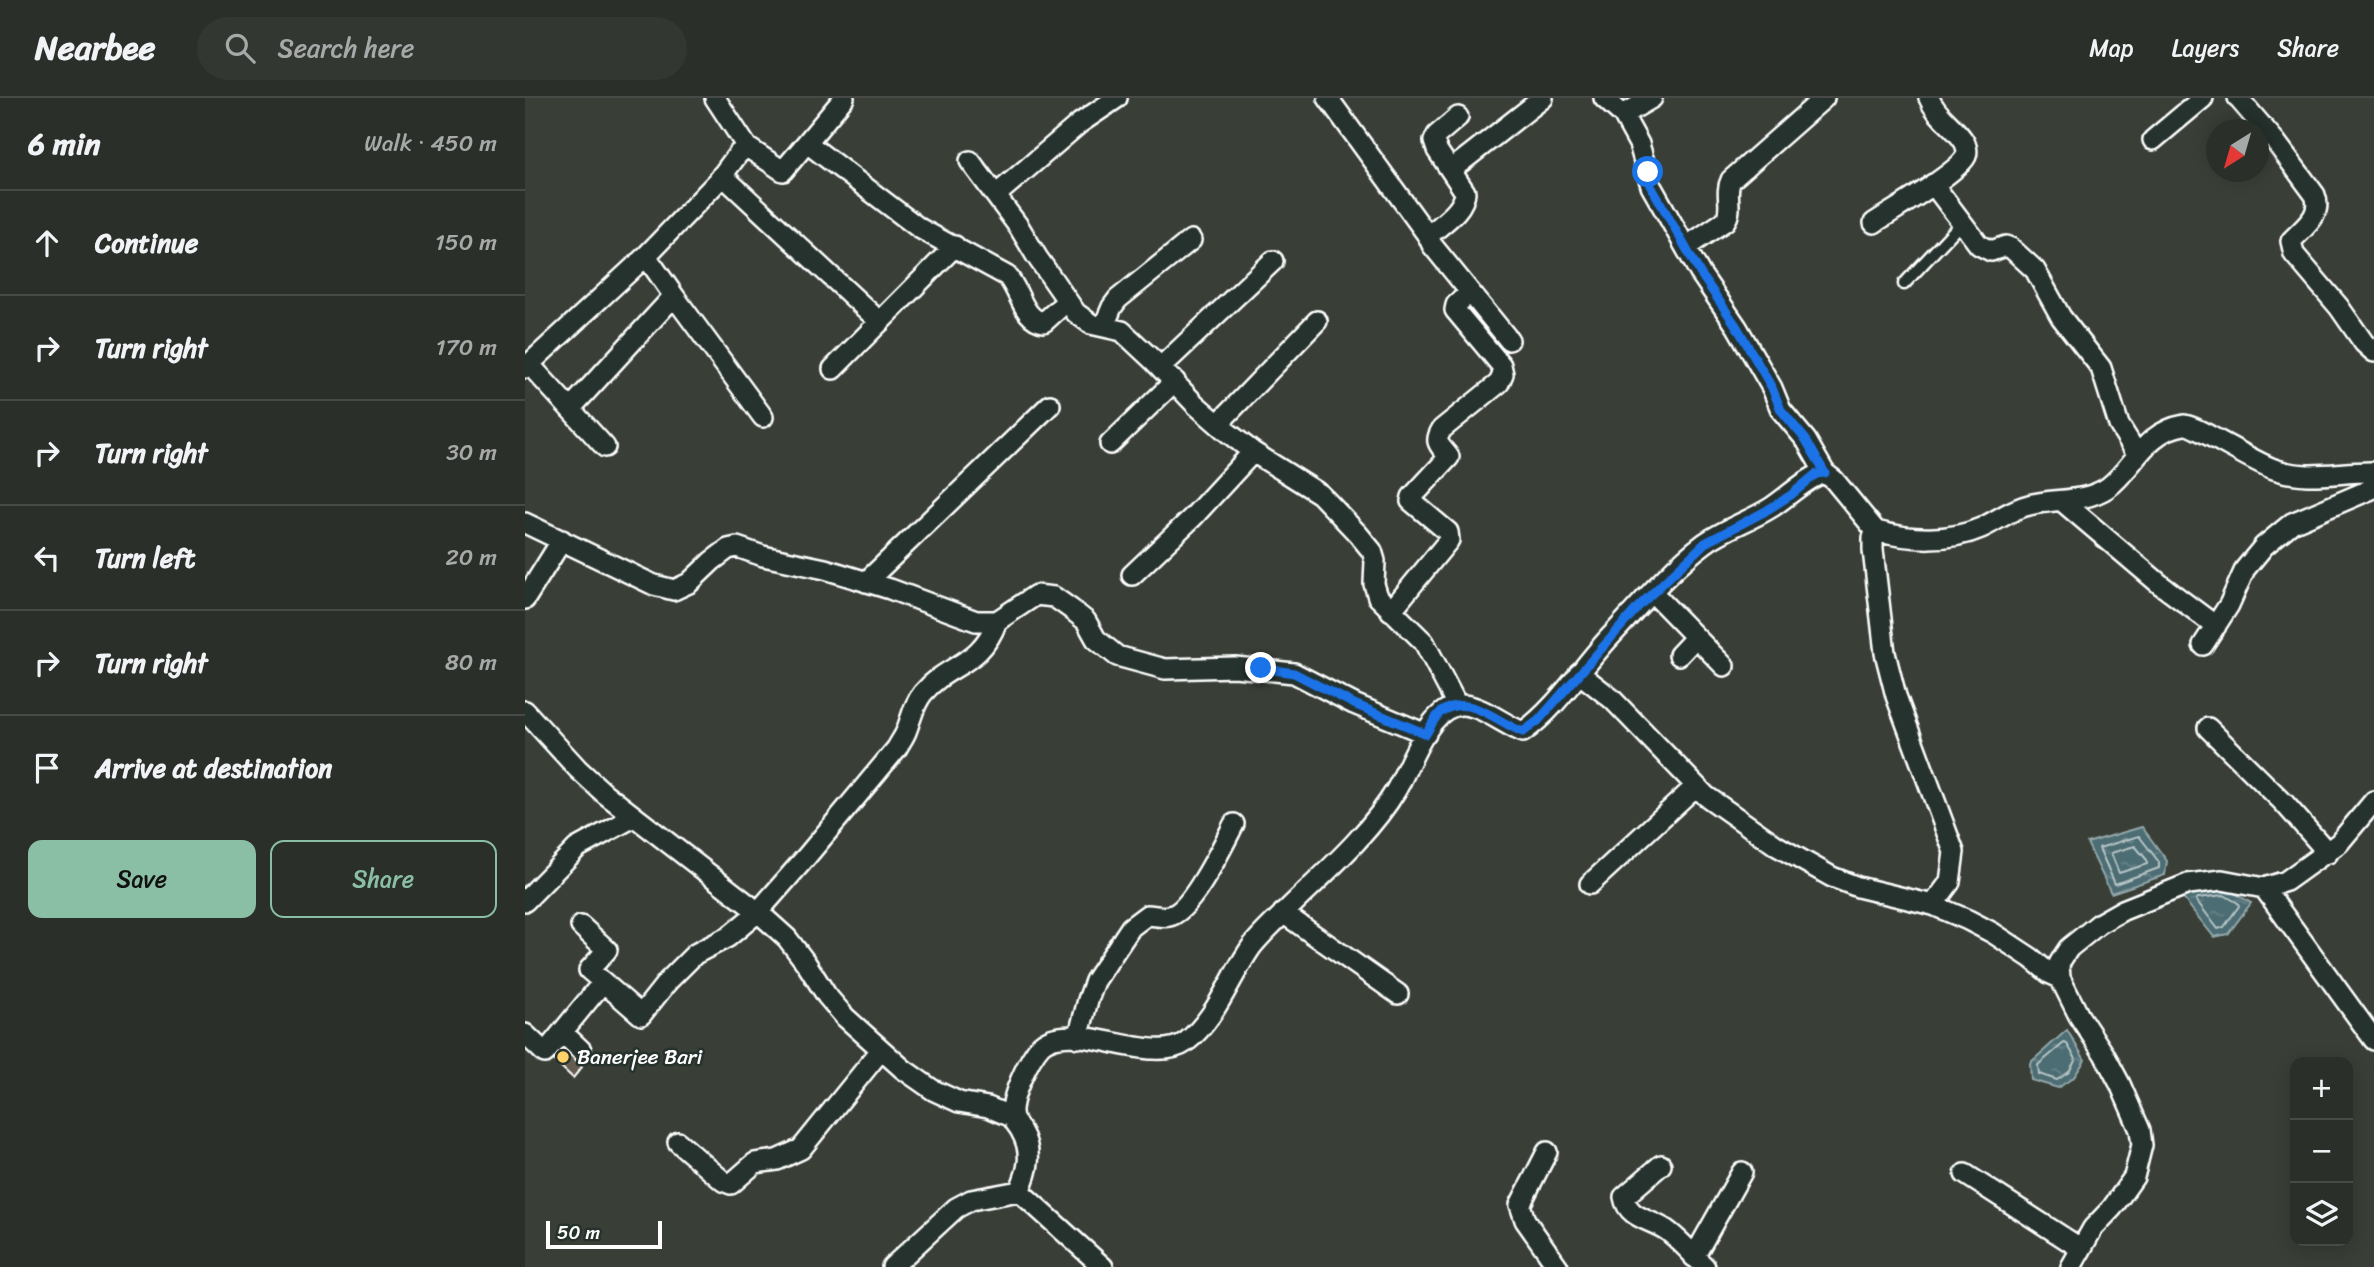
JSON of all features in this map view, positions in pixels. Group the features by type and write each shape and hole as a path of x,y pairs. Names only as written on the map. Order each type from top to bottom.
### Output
{"street":[{"path":"715,98 747,147 783,171 844,98"},
{"path":"996,195 1080,123 1117,98"},
{"path":"1328,98 1432,245 1509,340"},
{"path":"1451,170 1543,98"},
{"path":"1604,98 1623,115 1639,144 1651,186 1700,273 1737,327 1772,388 1781,410 1806,440 1825,473 1834,480 1876,531 1916,537 1958,537 2029,504 2062,501 2106,488 2150,442 2186,424 2274,470 2300,476 2374,472"},
{"path":"1623,115 1651,98"},
{"path":"1686,247 1725,222 1729,216 1728,185 1731,180 1824,98"},
{"path":"1874,223 1960,164 1967,151 1964,141 1939,115 1929,98"},
{"path":"2153,140 2203,98"},
{"path":"2238,98 2315,195 2318,211 2291,241 2294,254 2374,352"},
{"path":"1428,236 1465,200 1465,192 1437,150 1434,141 1437,135 1458,117"},
{"path":"807,143 919,228 1007,276 1014,283 1030,316 1037,321 1044,322 1067,301"},
{"path":"605,447 527,366 646,256 747,147"},
{"path":"970,161 1019,227 1076,313 1091,324 1122,331 1218,424 1253,452 1320,494 1358,534 1372,551 1375,561 1374,584 1378,597 1425,642 1457,705"},
{"path":"722,175 880,322"},
{"path":"1933,184 1979,244 1991,251 2006,246 2011,248 2035,270 2061,317 2101,368 2119,425 2137,454"},
{"path":"1104,326 1118,299 1191,240"},
{"path":"833,369 955,246"},
{"path":"646,256 763,417"},
{"path":"1110,444 1168,374 1273,261"},
{"path":"1391,611 1449,540 1448,532 1411,501 1449,457 1437,442 1437,436 1499,383 1503,374 1501,365 1455,310 1455,304 1470,292"},
{"path":"570,409 674,296"},
{"path":"1218,424 1317,321"},
{"path":"866,582 1050,405"},
{"path":"1132,575 1193,517 1253,452"},
{"path":"1019,1191 1030,1162 1027,1143 1012,1117 1013,1106 1021,1077 1040,1046 1056,1038 1078,1038 1169,1049 1183,1044 1212,1012 1254,944 1376,818 1440,712 1457,705 1471,706 1523,732 1538,721 1604,643 1705,543 1764,512 1791,495 1816,474 1825,473"},
{"path":"2203,645 2229,605 2245,569 2264,546 2292,523 2374,488"},
{"path":"2062,501 2161,585 2216,626"},
{"path":"525,523 654,585 674,590 689,583 728,549 737,547 763,556 825,569 976,621 997,621"},
{"path":"1876,531 1873,550 1885,653 1896,696 1954,852 1950,882 1933,905"},
{"path":"525,599 562,540"},
{"path":"1653,593 1724,666"},
{"path":"581,926 607,950 589,970 641,1015 668,981 695,954 728,937 758,912 807,856 897,748 922,693 984,648 997,621 1036,595 1054,597 1086,621 1096,639 1117,656 1165,668 1235,667 1294,673 1354,704 1426,734"},
{"path":"1679,655 1695,638"},
{"path":"1579,673 1612,699 1706,796 1777,846 1832,877 1858,887 1933,905 1993,933 2060,978"},
{"path":"525,711 577,769 787,938 827,996 845,1017 881,1050 933,1090 958,1102 988,1107 1012,1117"},
{"path":"2208,728 2284,803 2328,853"},
{"path":"1590,884 1696,786"},
{"path":"2071,1267 2093,1228 2112,1208 2134,1177 2142,1145 2140,1130 2120,1084 2079,1016 2060,978 2059,964 2069,948 2100,923 2134,905 2188,884 2223,880 2264,888 2286,881 2328,853 2353,829 2374,801"},
{"path":"525,901 577,848 634,817"},
{"path":"1078,1038 1095,981 1131,927 1147,915 1168,917 1177,913 1195,893 1234,824"},
{"path":"2264,888 2374,1040"},
{"path":"1283,913 1398,994"},
{"path":"525,1034 545,1053 603,982"},
{"path":"562,1032 582,1050"},
{"path":"678,1142 723,1181 731,1184 755,1163 777,1160 801,1149 881,1050"},
{"path":"1547,1152 1520,1205 1525,1220 1558,1267"},
{"path":"1661,1166 1624,1196 1625,1206 1638,1217 1669,1232 1700,1262 1742,1172"},
{"path":"1965,1174 2080,1248"},
{"path":"892,1267 956,1208 971,1200 1019,1191"},
{"path":"1019,1191 1103,1267"}],"lane":[{"path":"1904,284 1963,221"}],"water":[{"path":"2142,827 2167,861 2165,875 2111,893 2087,843"},
{"path":"2226,888 2251,903 2228,934 2214,937 2179,893"},
{"path":"2067,1030 2085,1060 2074,1077 2058,1088 2031,1080 2030,1063"}],"building":[{"name":"Banerjee Bari","path":"562,1038 579,1053 574,1059 582,1067 573,1078 548,1055"}],"place":[{"name":"Banerjee Bari","path":"563,1057"}],"route":[{"path":"1261,668 1294,673 1354,704 1426,734 1440,712 1457,705 1471,706 1523,732 1538,721 1639,606 1705,543 1764,512 1791,495 1816,474 1825,473 1806,440 1781,410 1772,388 1737,327 1700,273 1651,186 1648,172"}]}
